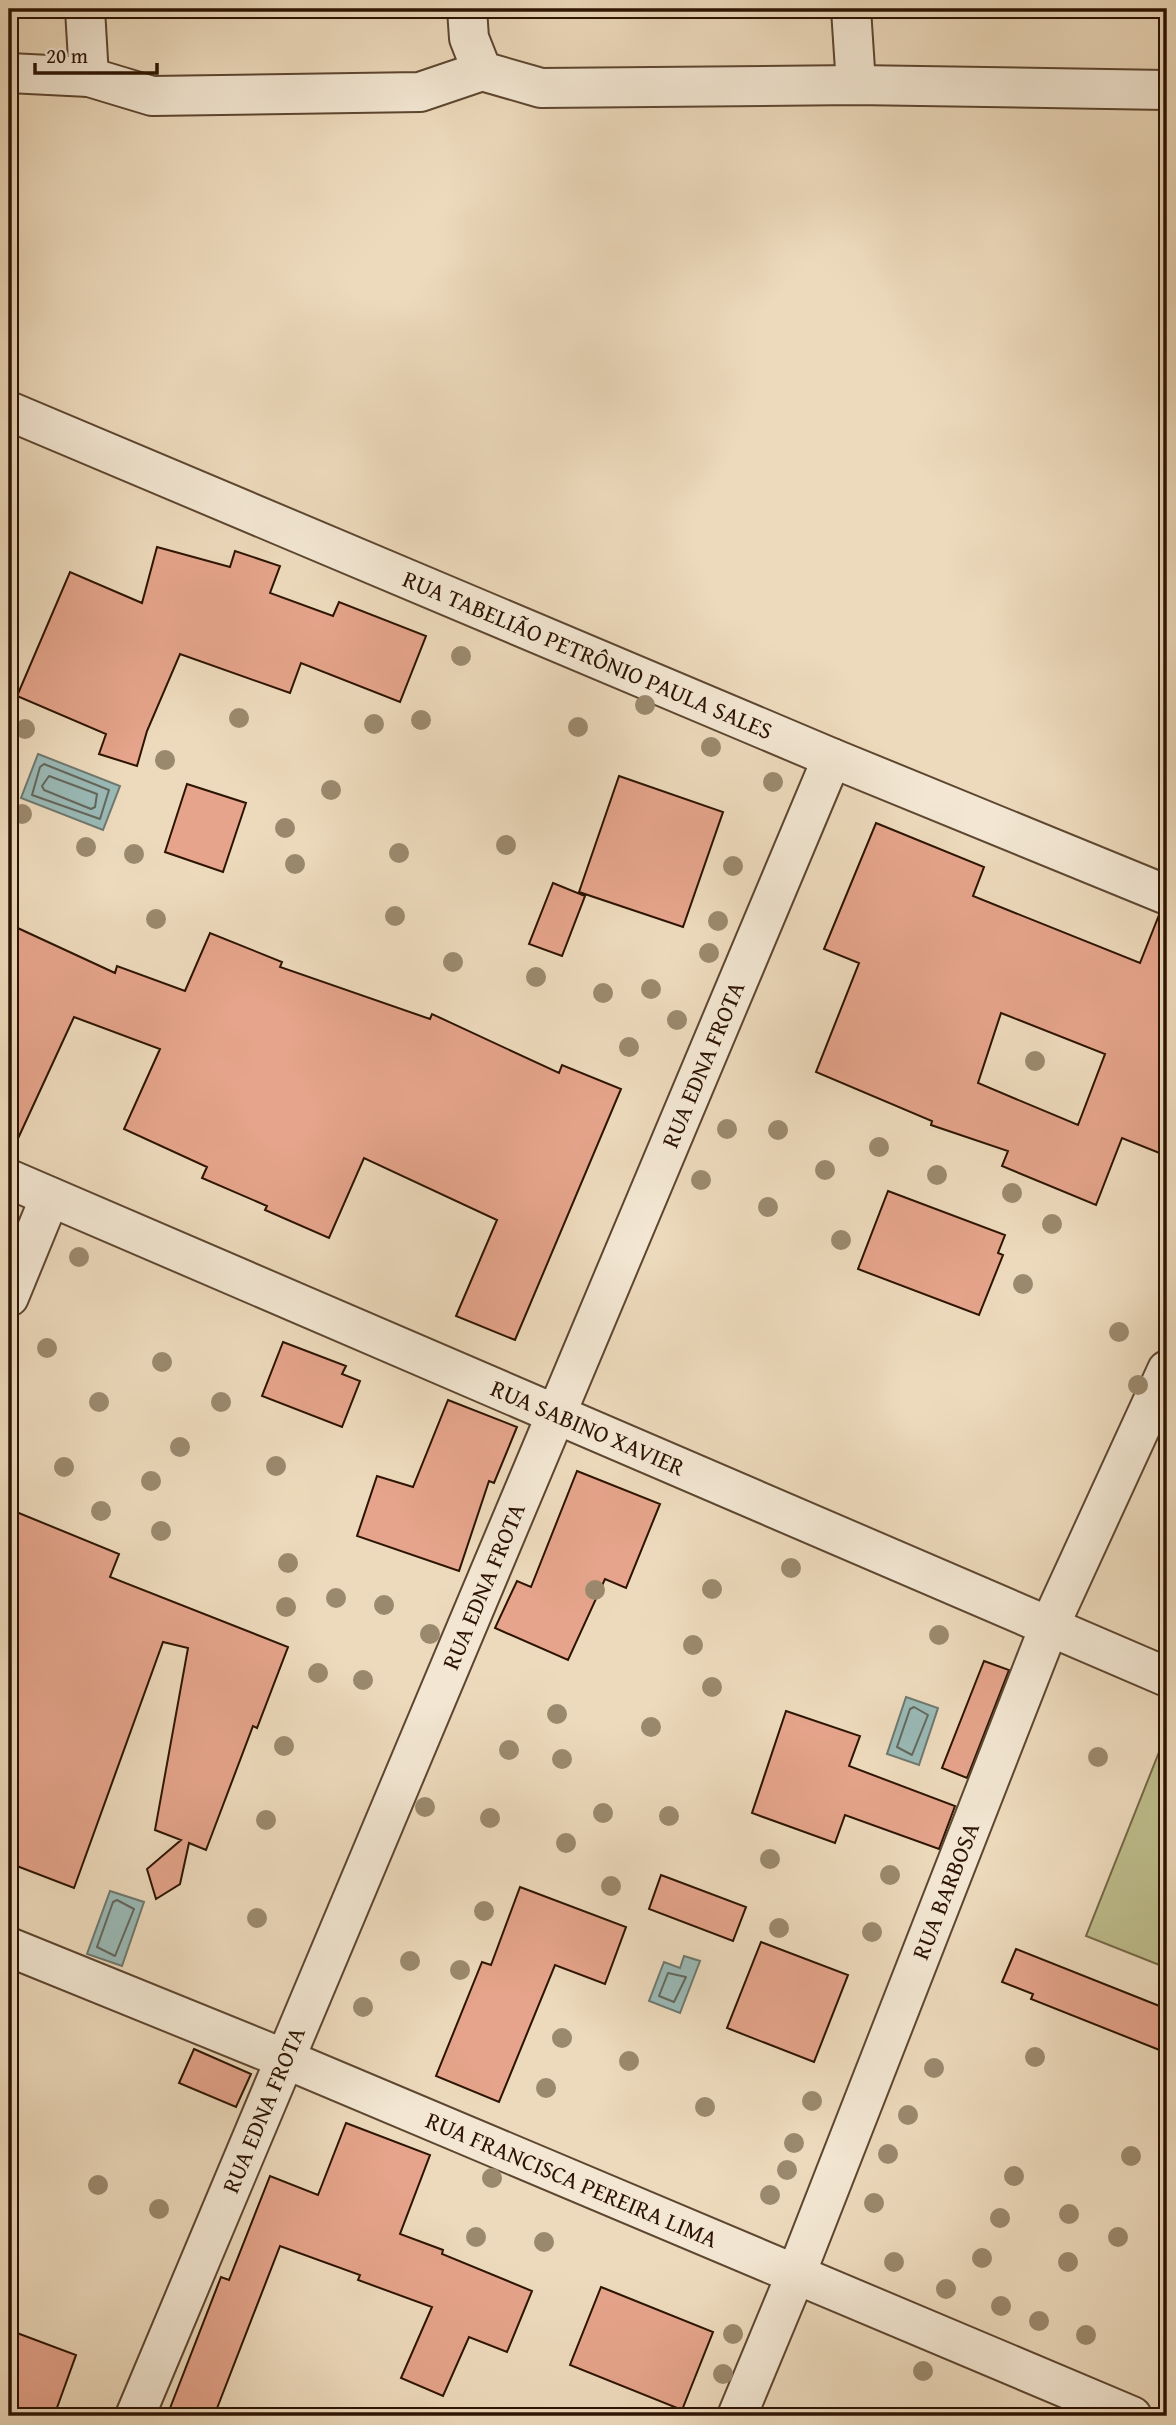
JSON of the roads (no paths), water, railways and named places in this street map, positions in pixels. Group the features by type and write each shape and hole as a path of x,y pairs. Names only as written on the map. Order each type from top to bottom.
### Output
{"street":[{"path":"85,9 89,77"},
{"path":"467,9 469,38 482,71"},
{"path":"851,9 856,85"},
{"path":"23,74 89,77 152,96 420,92 482,71 541,88 856,85 1167,90"},
{"name":"RUA TABELIÃO PETRÔNIO PAULA SALES","path":"9,411 832,758 1167,895"},
{"name":"RUA EDNA FROTA","path":"135,2416 832,758"},
{"name":"RUA SABINO XAVIER","path":"9,1178 1167,1676"},
{"path":"9,1297 50,1197"},
{"name":"RUA BARBOSA","path":"737,2416 796,2274 1049,1627 1167,1370"},
{"name":"RUA FRANCISCA PEREIRA LIMA","path":"9,1947 285,2059 1132,2416"}],"water":[{"path":"38,754 120,786 103,830 21,798"},
{"path":"906,1697 938,1708 919,1765 887,1754"},
{"path":"110,1891 144,1902 122,1966 87,1954"},
{"path":"684,1956 700,1961 680,2013 649,2001 664,1962 680,1968"}]}
